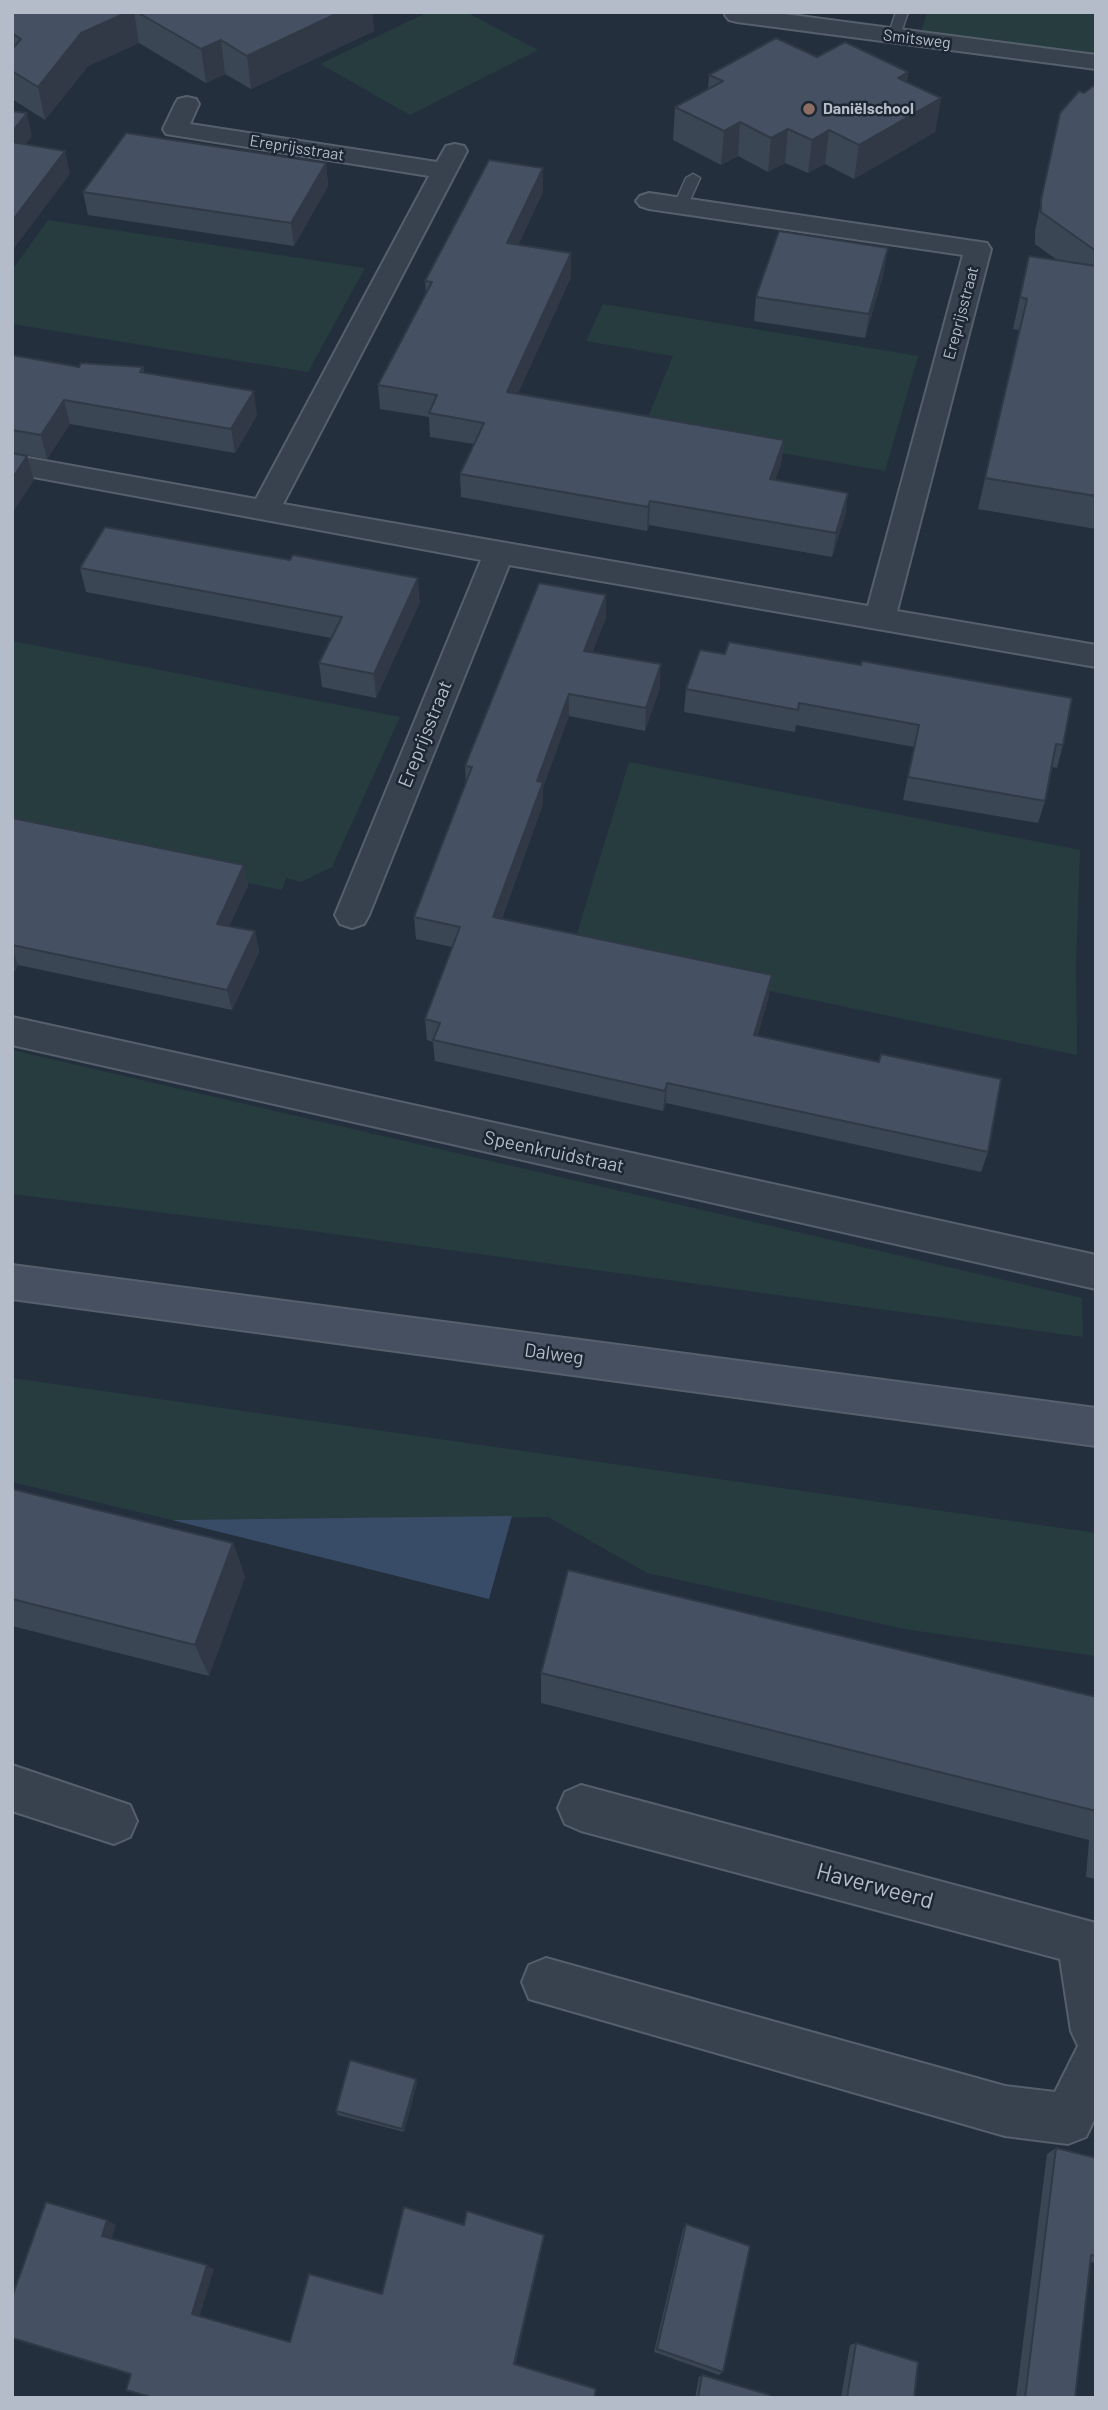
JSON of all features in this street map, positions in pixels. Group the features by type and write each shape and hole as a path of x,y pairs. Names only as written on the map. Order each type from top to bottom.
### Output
{"street":[{"name":"Smitsweg","path":"737,15 1096,62"},
{"name":"Ereprijsstraat","path":"187,104 175,129 451,161 265,510"},
{"name":"Ereprijsstraat","path":"649,201 978,249 880,618"},
{"path":"12,464 499,553 1096,656"},
{"name":"Ereprijsstraat","path":"352,915 499,553"},
{"name":"Speenkruidstraat","path":"12,1031 1096,1272"},
{"name":"Dalweg","path":"12,1282 1096,1427"},
{"path":"12,1788 114,1821"},
{"name":"Haverweerd","path":"581,1808 1081,1941 1096,2031"},
{"path":"546,1982 1005,2112 1068,2119 1096,2062"}],"lane":[{"path":"894,36 902,12"},
{"path":"681,205 694,178"}],"green space":[{"path":"428,12 466,12 538,50 410,115 320,64"},
{"path":"927,12 1096,12 1096,55 921,32"},
{"path":"48,220 365,268 308,372 12,324 12,270"},
{"path":"603,304 918,356 885,471 643,429 673,356 586,341"},
{"path":"12,641 400,717 332,867 301,882 286,878 282,890 12,834"},
{"path":"629,762 1080,850 1076,964 1077,1055 572,950"},
{"path":"12,1050 1082,1298 1083,1337 312,1231 12,1194"},
{"path":"12,1378 1096,1533 1096,1656 910,1630 647,1573 548,1517 172,1520 12,1482"}],"water":[{"path":"512,1516 489,1599 172,1520"}],"building":[{"path":"12,12 128,12 81,33 38,87 12,71 12,49 21,39 12,33"},
{"path":"137,12 340,12 247,56 221,40 201,49"},
{"path":"776,38 817,57 845,42 908,72 898,78 941,98 859,145 829,130 812,140 788,129 771,138 740,122 724,131 675,107 723,81 709,75"},
{"path":"1096,84 1096,251 1041,212 1041,200 1060,113 1079,91 1084,93"},
{"path":"12,111 27,113 12,132"},
{"path":"126,133 326,163 291,223 83,192"},
{"path":"12,142 65,151 12,221"},
{"path":"489,160 543,168 507,243 571,253 507,392 784,440 770,479 848,493 836,533 650,501 648,507 460,474 484,423 429,413 437,395 378,385 432,282 425,281"},
{"path":"779,231 888,248 869,314 756,297"},
{"path":"1029,256 1096,266 1096,496 985,478 1027,299 1020,297"},
{"path":"12,355 79,367 81,363 143,367 140,372 254,391 231,429 64,400 41,435 12,430"},
{"path":"12,453 27,456 12,479"},
{"path":"105,527 290,560 293,555 418,578 374,674 319,663 342,617 80,568"},
{"path":"539,583 606,595 584,651 661,664 646,708 569,694 537,781 543,782 493,917 772,975 754,1035 879,1062 881,1054 1001,1079 988,1152 667,1083 665,1091 433,1040 440,1023 425,1019 460,927 414,917 472,767 465,766"},
{"path":"729,642 861,665 862,661 1072,698 1063,745 1056,744 1045,801 908,777 919,725 799,703 798,710 686,689 700,650 725,654"},
{"path":"12,818 244,865 217,924 255,931 227,990 12,945"},
{"path":"12,1489 233,1543 195,1645 12,1599"},
{"path":"568,1570 1096,1697 1096,1811 541,1673"},
{"path":"350,2060 416,2079 402,2129 336,2111"},
{"path":"1056,2148 1096,2158 1096,2256 1091,2255 1075,2398 1025,2398"},
{"path":"46,2202 107,2220 102,2236 207,2265 192,2314 290,2342 309,2274 382,2294 404,2207 464,2225 467,2211 544,2235 514,2364 596,2389 594,2398 154,2398 126,2390 131,2374 12,2338 12,2297"},
{"path":"686,2224 750,2246 723,2372 657,2349"},
{"path":"856,2343 918,2362 914,2398 847,2398"},
{"path":"702,2375 770,2395 769,2398 698,2398"}],"place":[{"name":"Daniëlschool","path":"809,109"}]}
